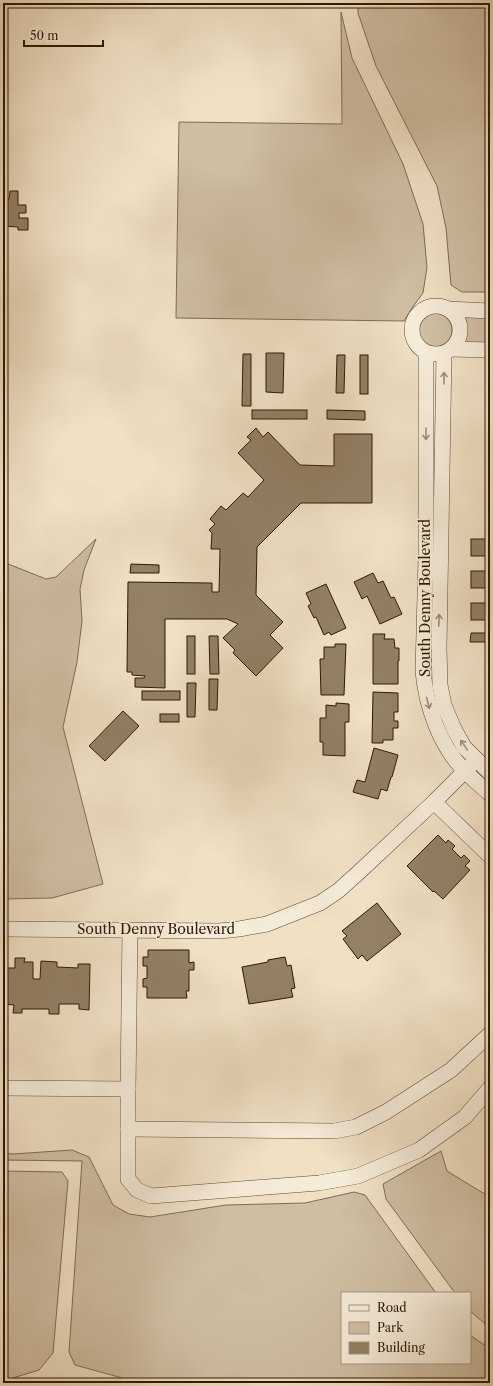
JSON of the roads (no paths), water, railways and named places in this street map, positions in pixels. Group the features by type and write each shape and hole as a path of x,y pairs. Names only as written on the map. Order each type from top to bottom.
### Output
{"street":[{"path":"490,311 448,309 441,306 433,306 425,308 419,312 414,319 412,327 413,338 420,348 426,353 438,354 448,351 490,350"},
{"name":"South Denny Boulevard","path":"448,309 454,314 460,329 456,343 448,351 443,405 439,649 440,685 444,705 454,729 464,747 490,773"},
{"name":"South Denny Boulevard","path":"426,353 424,688 431,712 448,749 464,771 490,794"},
{"path":"426,405 443,405"},
{"path":"426,488 442,488"},
{"name":"South Denny Boulevard","path":"3,929 219,931 267,924 320,903 338,891 434,802 476,760"},
{"path":"434,802 490,856"},
{"path":"130,930 128,1179 136,1190 151,1196 319,1183 358,1176 419,1150 464,1117 490,1088"},
{"path":"128,1129 334,1131 356,1127 386,1112 451,1070 490,1034"},
{"path":"3,1088 128,1089"}]}
